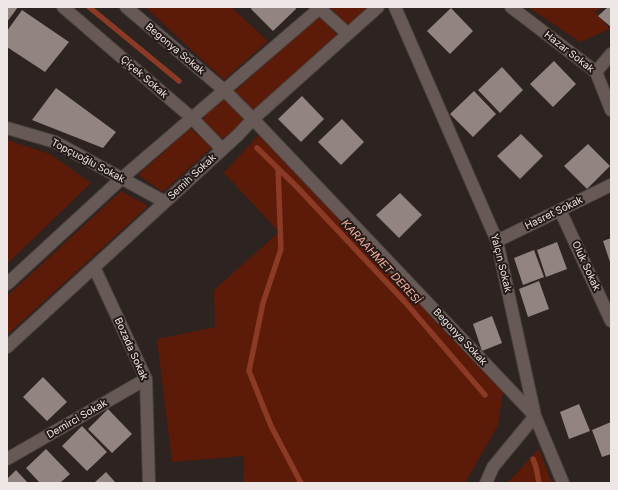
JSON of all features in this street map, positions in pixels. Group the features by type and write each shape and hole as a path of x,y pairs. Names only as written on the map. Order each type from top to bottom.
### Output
{"street":[{"name":"Çiçek Sokak","path":"63,7 192,118 222,149"},
{"name":"Begonya Sokak","path":"126,7 224,90 535,416"},
{"path":"7,284 121,179 319,7 348,34"},
{"name":"Semih Sokak","path":"7,347 238,135 253,119 378,7"},
{"name":"Yalçın Sokak","path":"395,7 498,241 535,416 563,483"},
{"name":"Hazar Sokak","path":"511,7 596,72 611,110"},
{"path":"596,72 611,54"},
{"path":"219,98 232,100 237,103 241,108 244,119 244,124 238,135 222,141 216,140 206,133 203,128 202,115 208,104 219,98"},
{"name":"Topçuoğlu Sokak","path":"7,128 55,142 165,202"},
{"name":"Hasret Sokak","path":"498,241 611,185"},
{"name":"Oluk Sokak","path":"560,210 611,321"},
{"name":"Bozada Sokak","path":"94,267 146,379 149,483"},
{"name":"Demirci Sokak","path":"7,459 146,379"},
{"path":"486,483 493,467 535,416"}],"shaded area":[{"path":"145,7 231,7 268,41 224,80"},
{"path":"329,7 369,7 349,26"},
{"path":"528,7 602,7 595,12 610,29 580,42"},
{"path":"318,16 337,34 252,112 234,92"},
{"path":"220,100 226,100 241,113 241,126 227,138 215,137 203,123 205,111"},
{"path":"190,128 212,147 163,192 138,175"},
{"path":"263,130 504,384 498,425 465,483 243,483 244,456 172,462 157,339 215,327 214,290 279,232 224,173"},
{"path":"7,140 50,154 91,183 7,264"},
{"path":"121,191 148,206 7,335 7,296"},
{"path":"539,449 552,483 507,483"}],"building":[{"path":"7,7 18,7 7,22"},
{"path":"252,7 295,7 296,9 273,31 251,9"},
{"path":"608,7 611,7 611,27 598,16"},
{"path":"451,8 473,31 450,54 427,31"},
{"path":"22,10 69,42 45,72 7,47 7,31"},
{"path":"554,61 576,84 553,107 530,84"},
{"path":"502,67 523,90 500,113 478,90"},
{"path":"56,88 116,132 103,148 32,120"},
{"path":"474,91 496,114 473,137 450,114"},
{"path":"302,96 324,119 301,142 278,119"},
{"path":"342,119 364,142 341,165 318,142"},
{"path":"521,134 543,156 520,179 497,156"},
{"path":"588,144 610,166 587,189 564,166"},
{"path":"400,193 422,215 399,238 376,215"},
{"path":"611,238 611,265 603,241"},
{"path":"557,242 567,269 546,277 537,250"},
{"path":"534,250 544,277 523,285 514,258"},
{"path":"539,281 549,309 528,317 519,289"},
{"path":"492,316 502,343 482,351 473,324"},
{"path":"43,377 67,402 47,421 23,397"},
{"path":"579,404 590,431 569,439 560,412"},
{"path":"108,409 132,434 112,453 88,429"},
{"path":"611,422 611,454 602,457 592,430"},
{"path":"82,426 107,452 87,471 62,446"},
{"path":"46,449 70,474 60,483 40,483 26,468"},
{"path":"16,470 28,483 7,483 7,479"},
{"path":"106,472 116,483 94,483"}],"waterway":[{"name":"KARAAHMET DERESİ","path":"89,7 179,81"},
{"name":"KARAAHMET DERESİ","path":"257,148 296,186 405,302 485,395"},
{"path":"278,168 281,249 263,303 249,371 271,426 301,483"},
{"name":"KARAAHMET DERESİ","path":"533,459 539,483"}]}
